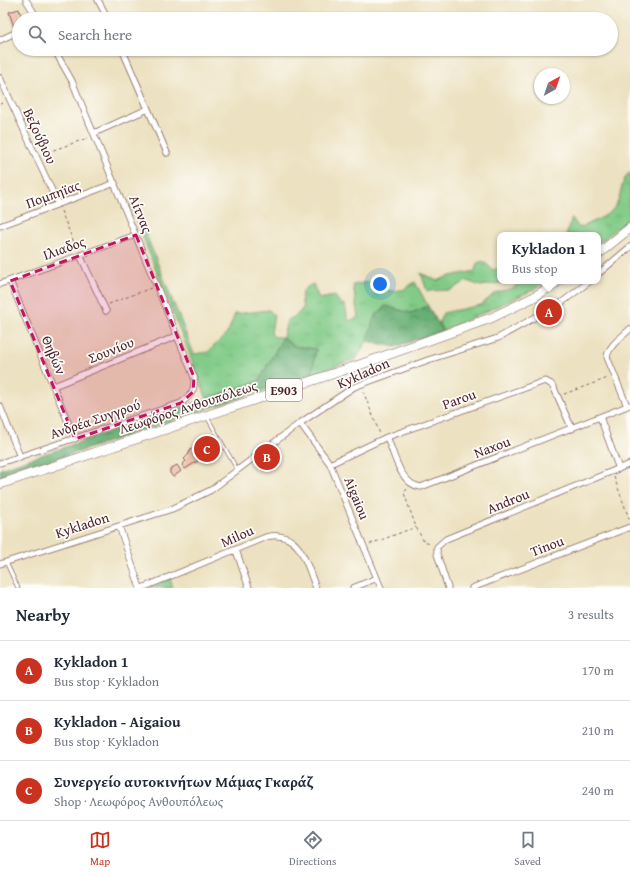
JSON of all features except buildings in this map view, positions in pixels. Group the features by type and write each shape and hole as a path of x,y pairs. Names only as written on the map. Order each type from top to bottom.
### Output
{"main road":[{"path":"601,252 630,228"},
{"name":"Λεωφόρος Ανθουπόλεως","path":"0,484 362,364 491,318 534,297 555,284"}],"street":[{"path":"26,0 34,12"},
{"path":"98,0 104,12"},
{"path":"0,40 12,34"},
{"name":"Αίτνας","path":"58,56 72,81 95,134 194,377 193,392"},
{"path":"125,56 167,153"},
{"name":"Βεζούβιου","path":"0,78 58,204"},
{"path":"95,134 148,109"},
{"name":"Πομπηϊας","path":"1,226 115,183"},
{"path":"0,219 1,226"},
{"name":"Ιλιαδος","path":"0,284 136,234"},
{"path":"601,271 630,247"},
{"path":"80,255 105,309"},
{"name":"Θηβών","path":"10,280 54,386 74,439"},
{"name":"Kykladon","path":"2,562 172,509 192,500 238,471 300,423 330,402 361,384 428,360 498,338 561,303 586,284"},
{"path":"629,406 614,376 607,357 608,351 630,329"},
{"name":"Σουνίου","path":"54,386 177,336"},
{"name":"Parou","path":"330,464 384,438 542,382 551,384 558,396 572,429"},
{"name":"Ανδρέα Συγγρού","path":"0,463 182,403 193,392"},
{"path":"0,406 20,457"},
{"name":"Naxou","path":"410,483 421,487 629,406"},
{"path":"600,418 619,468"},
{"name":"Aigaiou","path":"300,423 330,464 381,588"},
{"path":"384,438 404,477 410,483"},
{"name":"Androu","path":"437,547 446,539 630,464"},
{"path":"119,526 141,588"},
{"name":"Tinou","path":"472,588 630,527"},
{"name":"Milou","path":"141,588 276,534 292,540 300,549 316,588"},
{"path":"437,547 437,554 448,588"},
{"path":"236,550 249,588"},
{"path":"353,588 377,578"}],"lane":[{"path":"206,416 238,471"},
{"path":"2,562 18,588"}],"path":[{"path":"36,156 95,134"},
{"path":"58,204 80,255"},
{"path":"105,309 157,285"},
{"path":"558,396 614,376"},
{"path":"361,384 384,438"},
{"path":"612,471 630,521"},
{"path":"410,483 404,493 416,527 424,542 437,547"},
{"path":"364,546 416,527"}],"highlighted area":[{"path":"136,235 194,377 193,392 181,403 75,439 10,281"}],"green space":[{"path":"630,172 630,217 601,241 601,232 567,232 572,218 579,228 610,212 617,204 626,176"},
{"path":"131,197 194,354 208,352 228,332 235,314 269,310 274,315 271,333 274,337 283,337 287,320 296,316 303,308 301,296 303,291 313,284 319,299 335,296 340,303 345,305 348,321 358,318 353,285 375,280 388,291 403,290 415,282 428,306 411,313 385,306 374,318 369,338 356,359 312,374 316,349 293,346 283,338 259,381 207,399 131,207"},
{"path":"483,261 493,270 497,269 497,283 481,286 467,281 450,290 427,291 421,273 437,281 450,276 475,271 477,263"},
{"path":"514,284 542,284 535,289 443,331 439,323 443,313 481,305 495,293 517,287"},
{"path":"385,306 411,313 428,306 443,331 395,347 367,341 374,318"},
{"path":"283,337 293,346 316,349 312,374 0,478 0,469 259,381"},
{"path":"170,579 173,588 148,588"}],"place":[{"name":"Kykladon 1","path":"549,312"},
{"name":"Συνεργείο αυτοκινήτων Μάμας Γκαράζ","path":"207,449"},
{"name":"Kykladon - Aigaiou","path":"267,457"}]}
